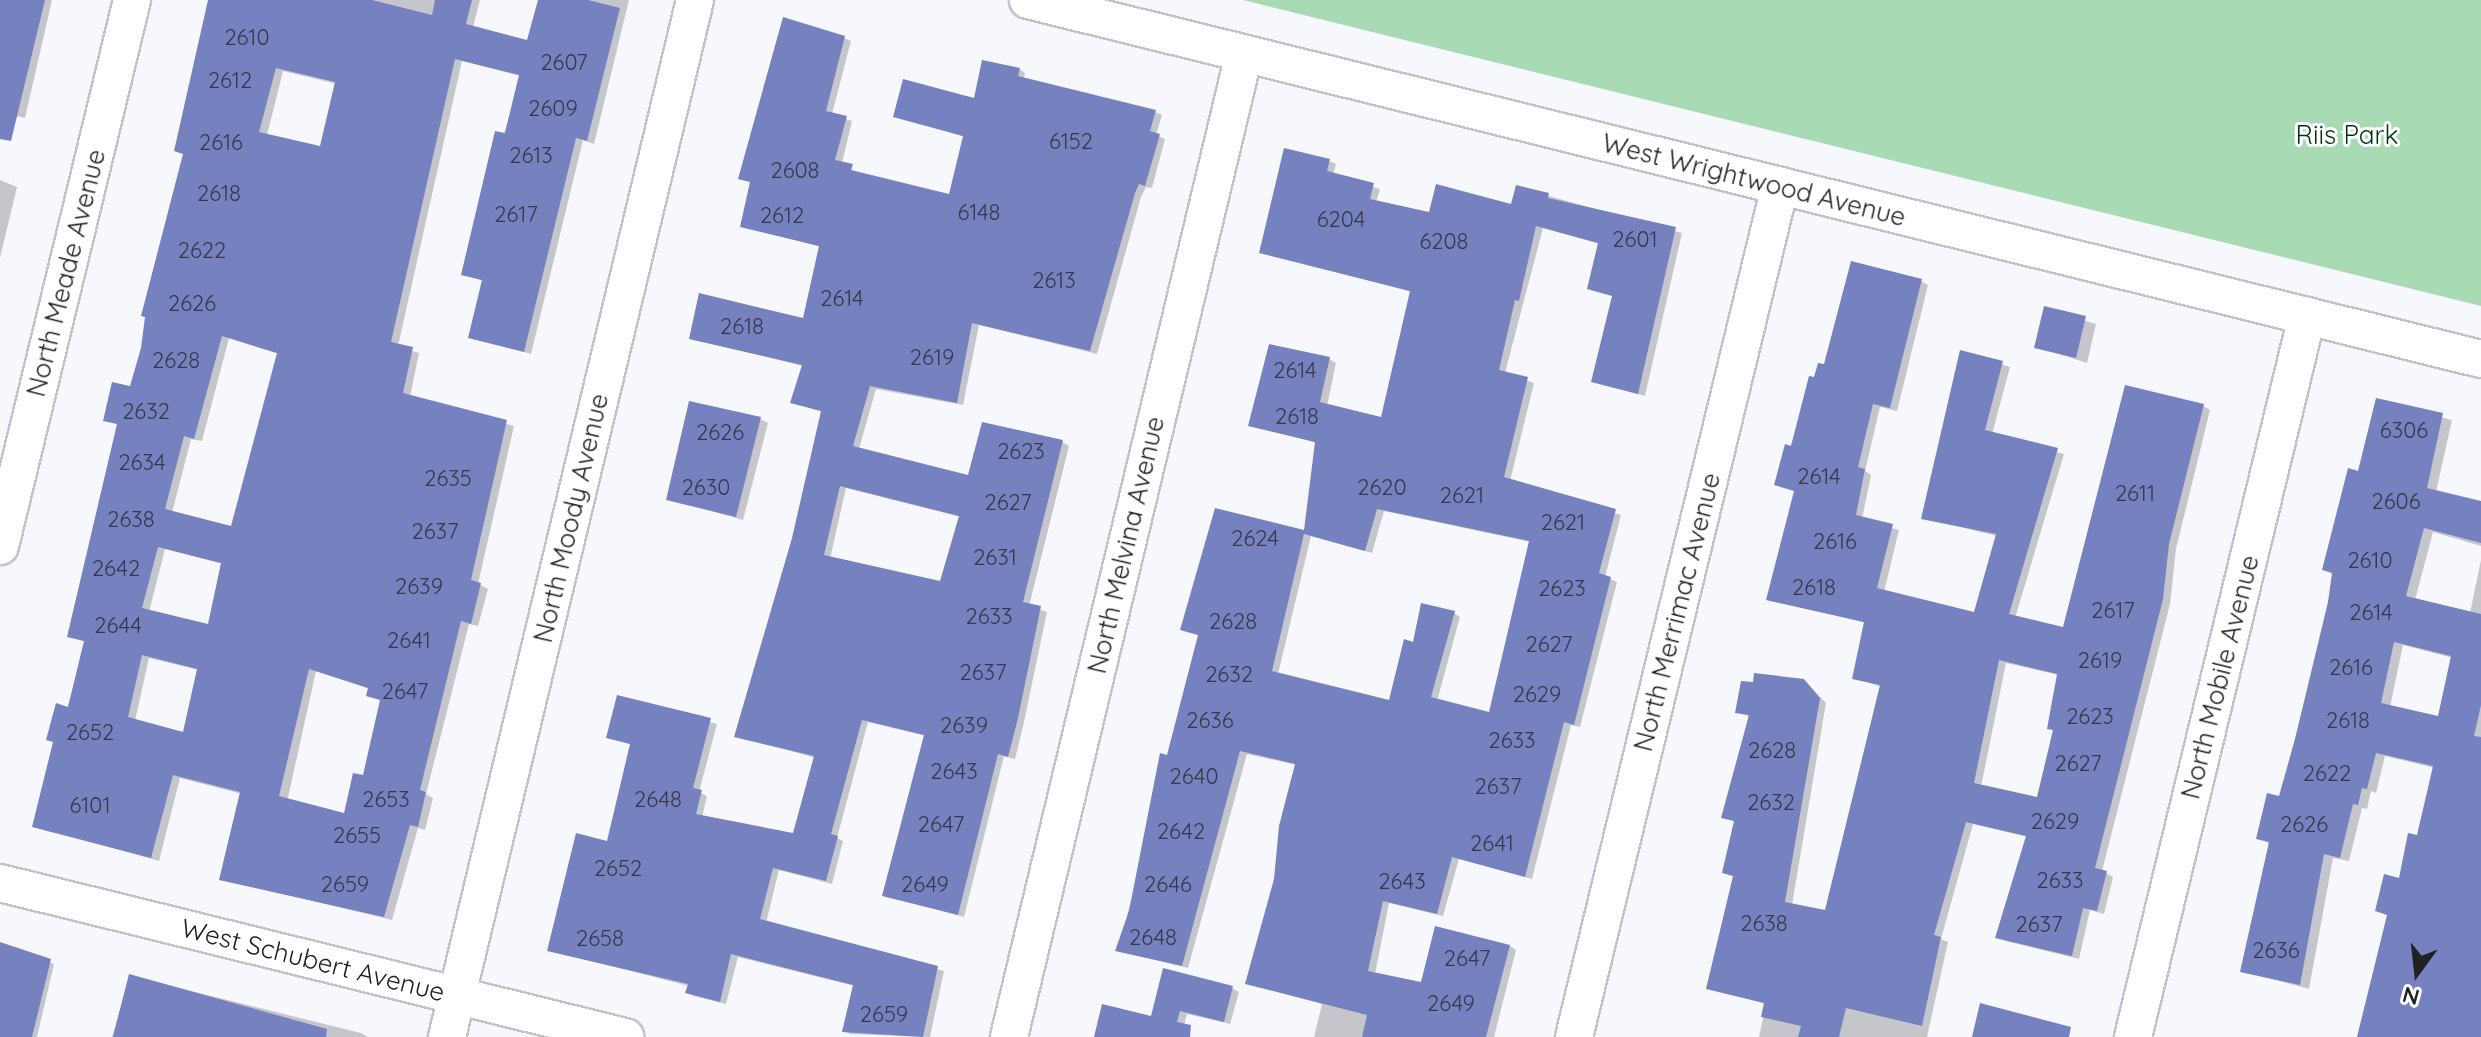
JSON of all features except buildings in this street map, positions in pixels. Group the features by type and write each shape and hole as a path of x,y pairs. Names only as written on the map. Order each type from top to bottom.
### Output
{"street":[{"name":"North Meade Avenue","path":"0,546 132,0"},
{"name":"North Moody Avenue","path":"447,1037 695,0"},
{"name":"West Wrightwood Avenue","path":"1028,0 2481,359"},
{"name":"North Melvina Avenue","path":"1009,1037 1244,54"},
{"name":"North Merrimac Avenue","path":"1574,1037 1780,186"},
{"name":"North Mobile Avenue","path":"2133,1037 2307,316"},
{"name":"West Schubert Avenue","path":"0,883 625,1037"}],"green space":[{"name":"Riis Park","path":"1243,0 2481,0 2481,306"}]}
